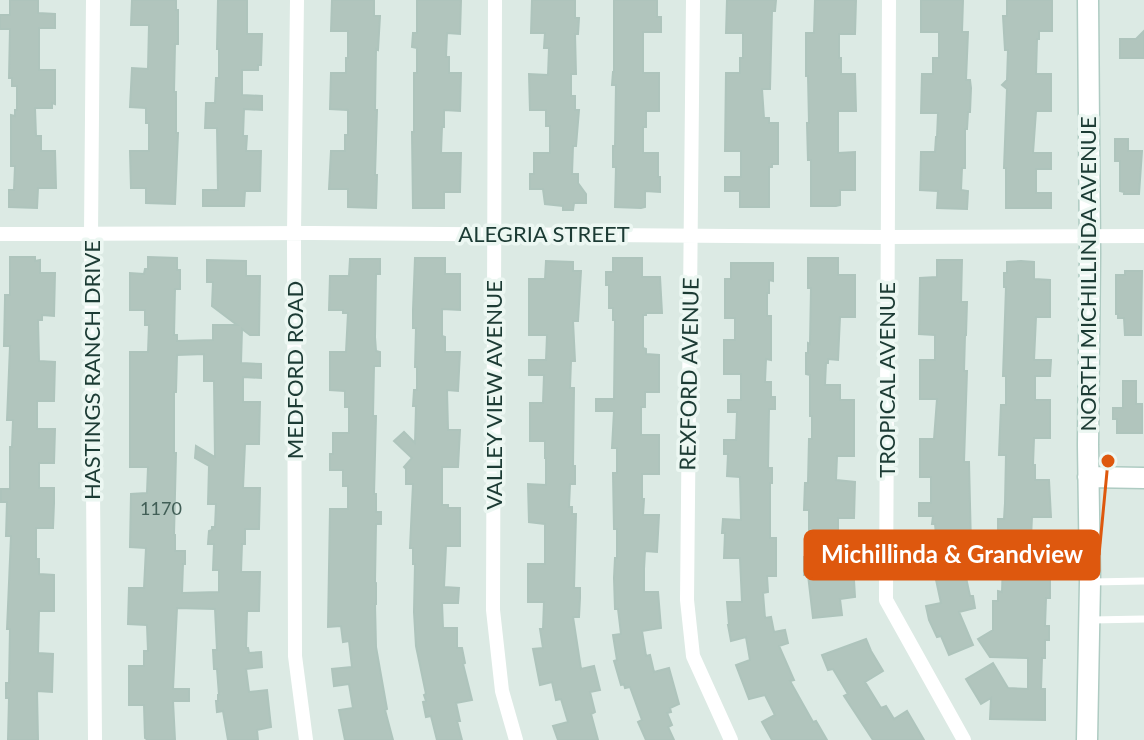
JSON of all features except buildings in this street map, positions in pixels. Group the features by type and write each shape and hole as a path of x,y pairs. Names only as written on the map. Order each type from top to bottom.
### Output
{"street":[{"name":"HASTINGS RANCH DRIVE","path":"93,0 91,233 95,740"},
{"name":"MEDFORD ROAD","path":"297,0 295,656 306,740"},
{"name":"VALLEY VIEW AVENUE","path":"495,0 493,610 502,691 516,740"},
{"name":"REXFORD AVENUE","path":"693,0 687,600 693,656 731,740"},
{"name":"TROPICAL AVENUE","path":"889,0 886,600 964,740"},
{"name":"NORTH MICHILLINDA AVENUE","path":"1087,740 1090,582 1088,0"},
{"name":"ALEGRIA STREET","path":"0,234 1144,236"},
{"path":"1088,477 1144,478"}],"lane":[{"path":"1090,582 1144,581"},
{"path":"1089,620 1144,619"}],"place":[{"name":"Michillinda & Grandview","path":"1108,461"}]}
